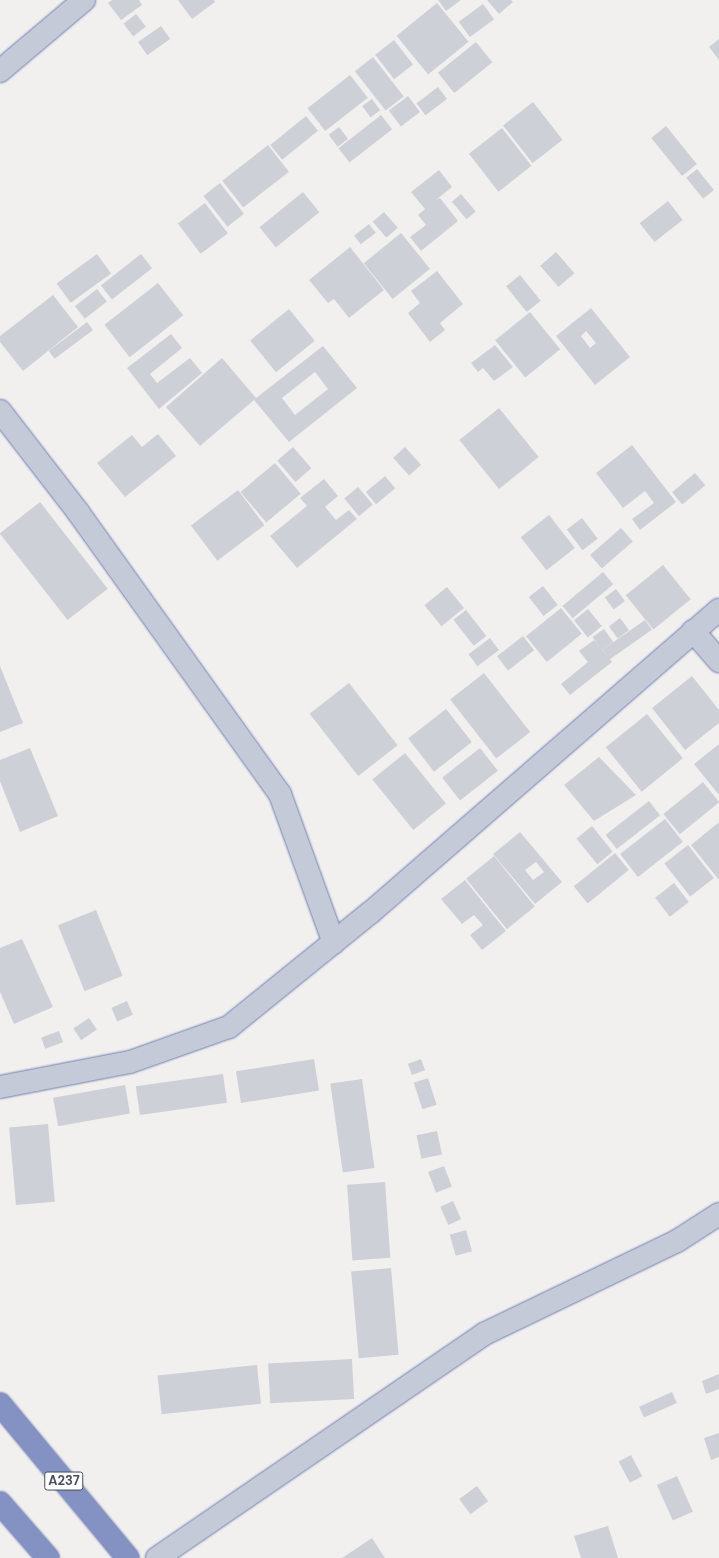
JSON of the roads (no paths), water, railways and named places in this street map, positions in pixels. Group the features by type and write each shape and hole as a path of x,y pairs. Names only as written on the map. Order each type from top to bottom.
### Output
{"highway":[{"name":"A237","path":"0,1404 128,1558"},
{"path":"0,1503 48,1558"}],"street":[{"path":"0,72 84,0"},
{"path":"0,411 78,512 280,794 334,943"},
{"path":"0,1087 130,1062 229,1026 334,943 719,610"},
{"path":"693,631 719,661"},
{"path":"157,1558 484,1334 677,1241 719,1214"}]}
